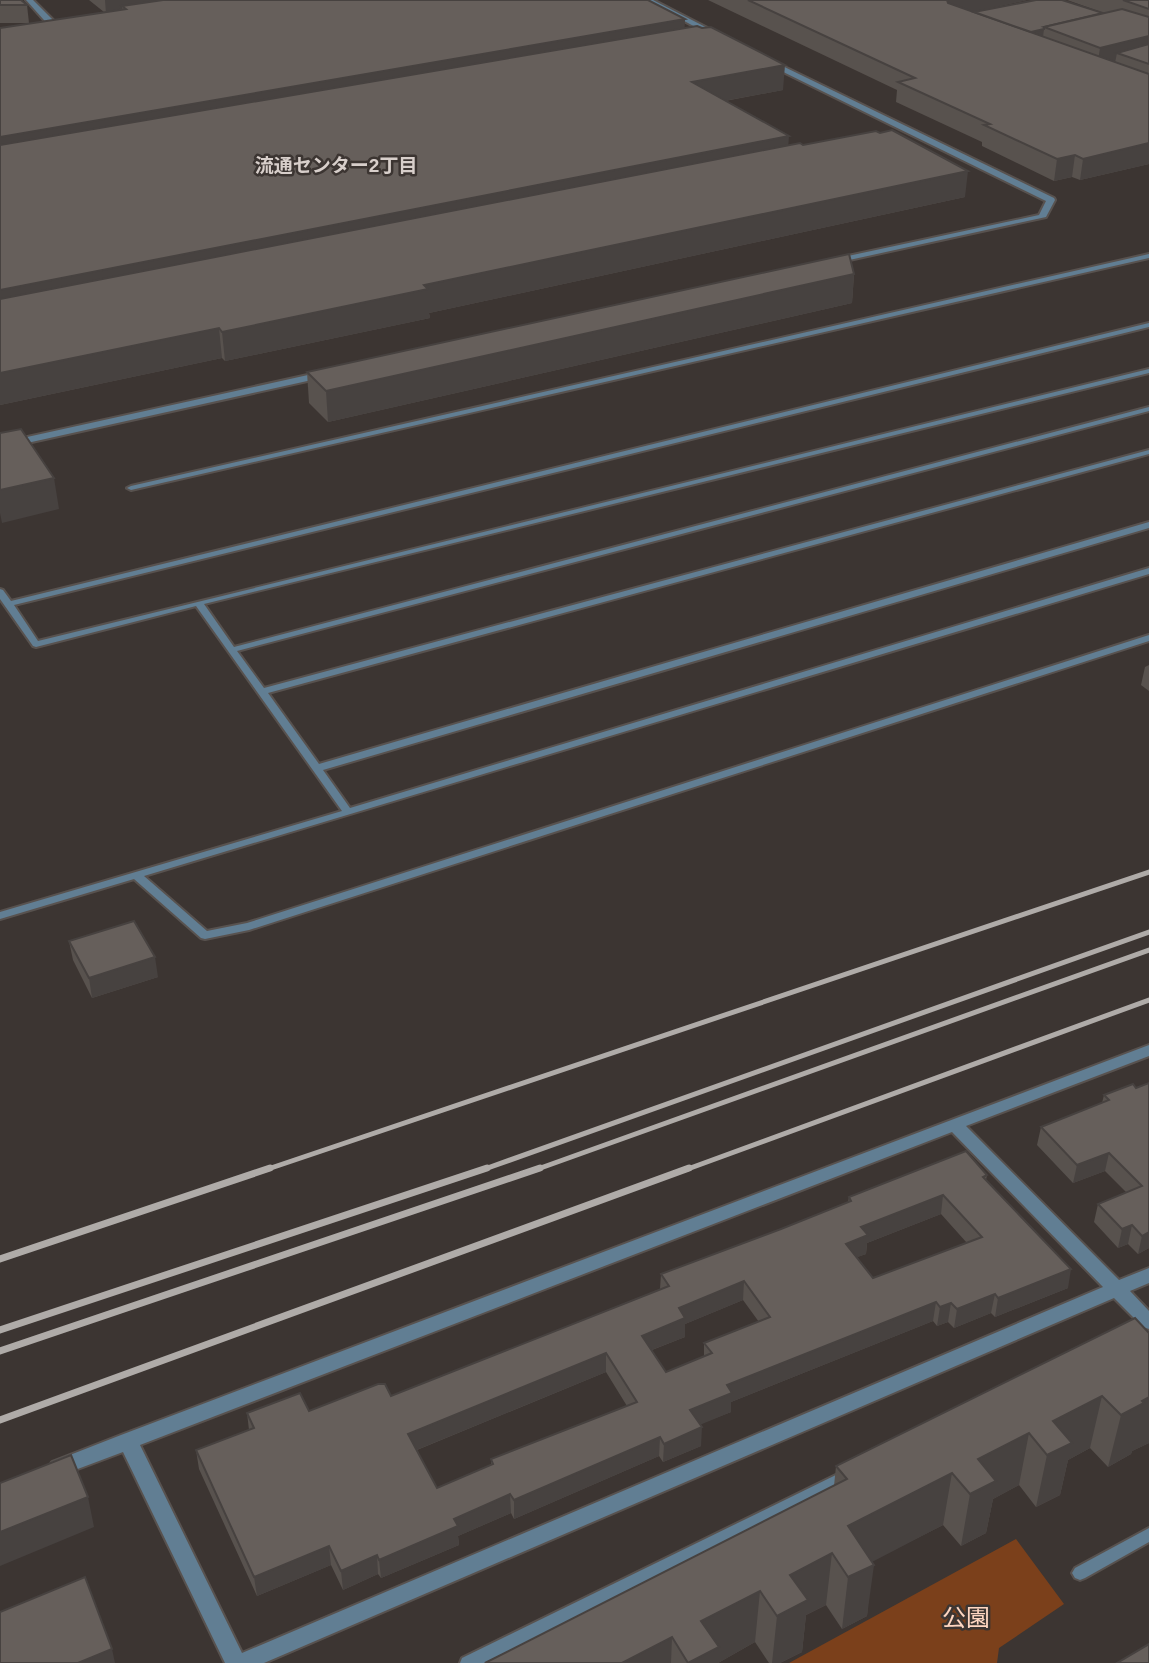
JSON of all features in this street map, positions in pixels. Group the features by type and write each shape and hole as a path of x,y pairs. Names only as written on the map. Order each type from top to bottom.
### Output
{"street":[{"path":"29,0 55,27"},
{"path":"648,0 726,40"},
{"path":"764,59 1051,200 1042,217 825,264"},
{"path":"0,446 338,371"},
{"path":"38,1476 1149,1050"},
{"path":"954,1124 1149,1322"},
{"path":"128,1441 239,1663 1149,1275"}],"lane":[{"path":"713,43 726,40"},
{"path":"913,142 927,139"},
{"path":"131,488 1149,256"},
{"path":"8,604 1149,325"},
{"path":"0,592 36,644 1149,371"},
{"path":"232,650 1149,409"},
{"path":"261,692 1149,452"},
{"path":"317,768 1149,525"},
{"path":"0,916 1149,571"},
{"path":"198,603 348,812"},
{"path":"136,875 205,934 249,926 1149,638"},
{"path":"468,1663 855,1471"},
{"path":"1080,1573 1149,1534"}],"green space":[{"name":"公園","path":"1016,1539 1064,1604 999,1648 997,1663 789,1663"}],"building":[{"path":"0,0 21,0 27,5 0,5"},
{"path":"163,0 648,0 685,19 0,137 0,28 126,9 122,6"},
{"path":"748,0 947,0 948,3 1149,74 1149,143 1083,159 1075,155 1057,159 984,125 990,124 898,82 915,78"},
{"path":"1036,0 1062,0 1103,13 1031,32 974,12"},
{"path":"1123,0 1149,0 1149,9"},
{"path":"1122,9 1149,17 1149,36 1100,48 1044,27"},
{"path":"697,26 711,27 785,65 692,82 789,136 0,290 0,145"},
{"path":"1149,44 1149,64 1117,53"},
{"path":"892,130 968,171 424,285 428,289 222,332 219,328 0,373 0,299 800,143 803,145"},
{"path":"849,254 854,274 326,391 307,372"},
{"path":"21,429 54,478 0,490 0,433"},
{"path":"134,921 155,957 89,978 69,941"},
{"path":"1149,1083 1149,1232 1142,1236 1132,1225 1122,1229 1098,1204 1142,1186 1109,1153 1077,1165 1041,1127 1109,1100 1104,1095 1133,1084 1136,1088"},
{"path":"966,1151 987,1175 983,1177 1071,1269 998,1298 995,1294 957,1309 951,1303 940,1307 936,1302 727,1385 732,1393 690,1410 702,1427 664,1444 660,1437 514,1500 510,1494 454,1519 458,1526 379,1560 377,1555 341,1571 329,1546 254,1577 196,1450 254,1428 247,1413 300,1393 309,1411 378,1384 385,1384 391,1396 669,1286 661,1274 851,1201 849,1197","holes":["943,1195 982,1237 873,1278 846,1244 868,1235 861,1227","744,1281 770,1317 704,1343 712,1353 666,1372 642,1336 685,1318 679,1308","606,1353 637,1402 491,1459 493,1464 437,1488 408,1434"]},
{"path":"1135,1318 1149,1333 1149,1397 1142,1401 1144,1403 1121,1415 1102,1396 1053,1421 1072,1443 1047,1455 1029,1433 978,1459 996,1481 970,1494 952,1473 848,1526 874,1565 848,1577 832,1553 790,1575 808,1600 777,1616 760,1591 701,1621 719,1647 688,1663 672,1637 622,1663 485,1663 847,1479 836,1466"},
{"path":"71,1455 88,1497 0,1532 0,1483"},
{"path":"85,1577 112,1649 78,1663 0,1663 0,1612"},
{"path":"1149,1644 1149,1663 1117,1663"}],"railway":[{"path":"265,1170 1149,872"},
{"path":"482,1170 1149,932"},
{"path":"535,1170 1149,950"},
{"path":"685,1170 1149,1000"},
{"path":"0,1259 270,1168"},
{"path":"0,1330 487,1168"},
{"path":"0,1351 540,1168"},
{"path":"0,1420 689,1168"}],"district":[{"name":"流通センター2丁目","path":"336,165"}]}
